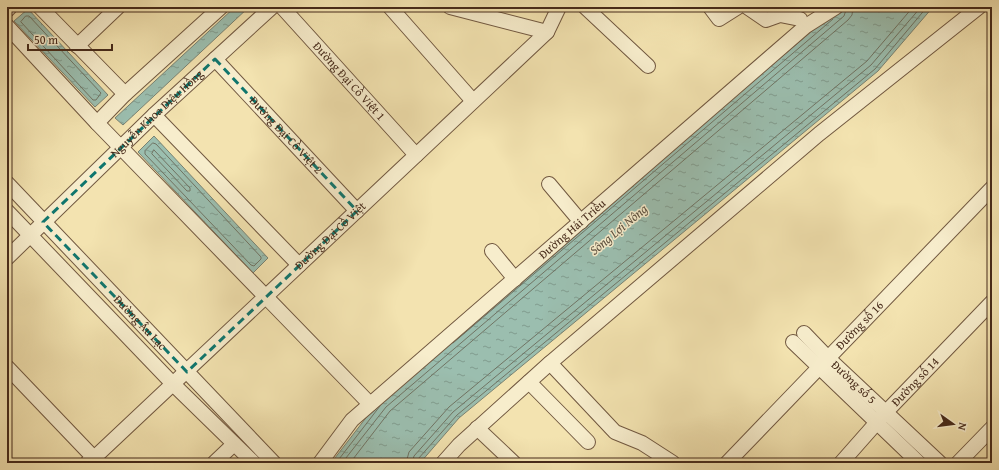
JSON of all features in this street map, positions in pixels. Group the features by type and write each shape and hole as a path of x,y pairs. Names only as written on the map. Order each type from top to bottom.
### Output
{"street":[{"path":"7,10 10,7"},
{"path":"40,7 125,94"},
{"path":"77,46 118,7"},
{"path":"97,123 125,94 221,7"},
{"name":"Nguyễn Khoa Diệu Hồng","path":"7,258 122,148 154,115 272,7"},
{"name":"Đường Đại Cồ Việt 1","path":"282,7 416,155"},
{"path":"390,7 473,101"},
{"path":"450,7 547,32"},
{"name":"Đường Đại Cồ Việt","path":"91,461 547,32 559,7"},
{"path":"586,7 648,66"},
{"path":"710,7 719,19 738,7"},
{"path":"747,7 766,20 780,15 802,18"},
{"name":"Đường Hải Triều","path":"320,463 352,420 581,222 802,18 836,7"},
{"path":"443,463 477,428 550,363 819,134 979,7"},
{"path":"7,26 97,123 370,404"},
{"name":"Đường Đại Cồ Việt 2","path":"215,59 357,211"},
{"path":"154,115 299,265"},
{"name":"Đường Âu Lạc","path":"7,183 274,463"},
{"path":"549,184 581,222"},
{"name":"Đường số 16","path":"727,463 992,188"},
{"name":"Đường Âu Lạc","path":"7,211 173,384 254,463"},
{"path":"492,251 515,278"},
{"name":"Đường số 14","path":"841,463 886,412 992,302"},
{"name":"Đường số 5","path":"804,333 823,363 877,422 919,463"},
{"name":"Đường số 5","path":"793,342 823,363 886,412 940,463"},
{"path":"550,363 615,432 642,443 673,463"},
{"path":"7,367 91,461"},
{"path":"529,382 588,442"},
{"path":"477,428 514,463"},
{"path":"958,463 992,428"},
{"path":"214,463 234,444"}],"highlighted area":[{"path":"215,59 357,211 187,372 43,222"}],"water":[{"path":"235,7 249,7 123,125 115,118"},
{"name":"Sông Lợi Nông","path":"840,7 933,7 878,71 459,418 420,463 331,463 379,401"},
{"path":"28,9 108,95 95,107 14,21"},
{"path":"154,136 268,258 253,273 138,152"}]}
